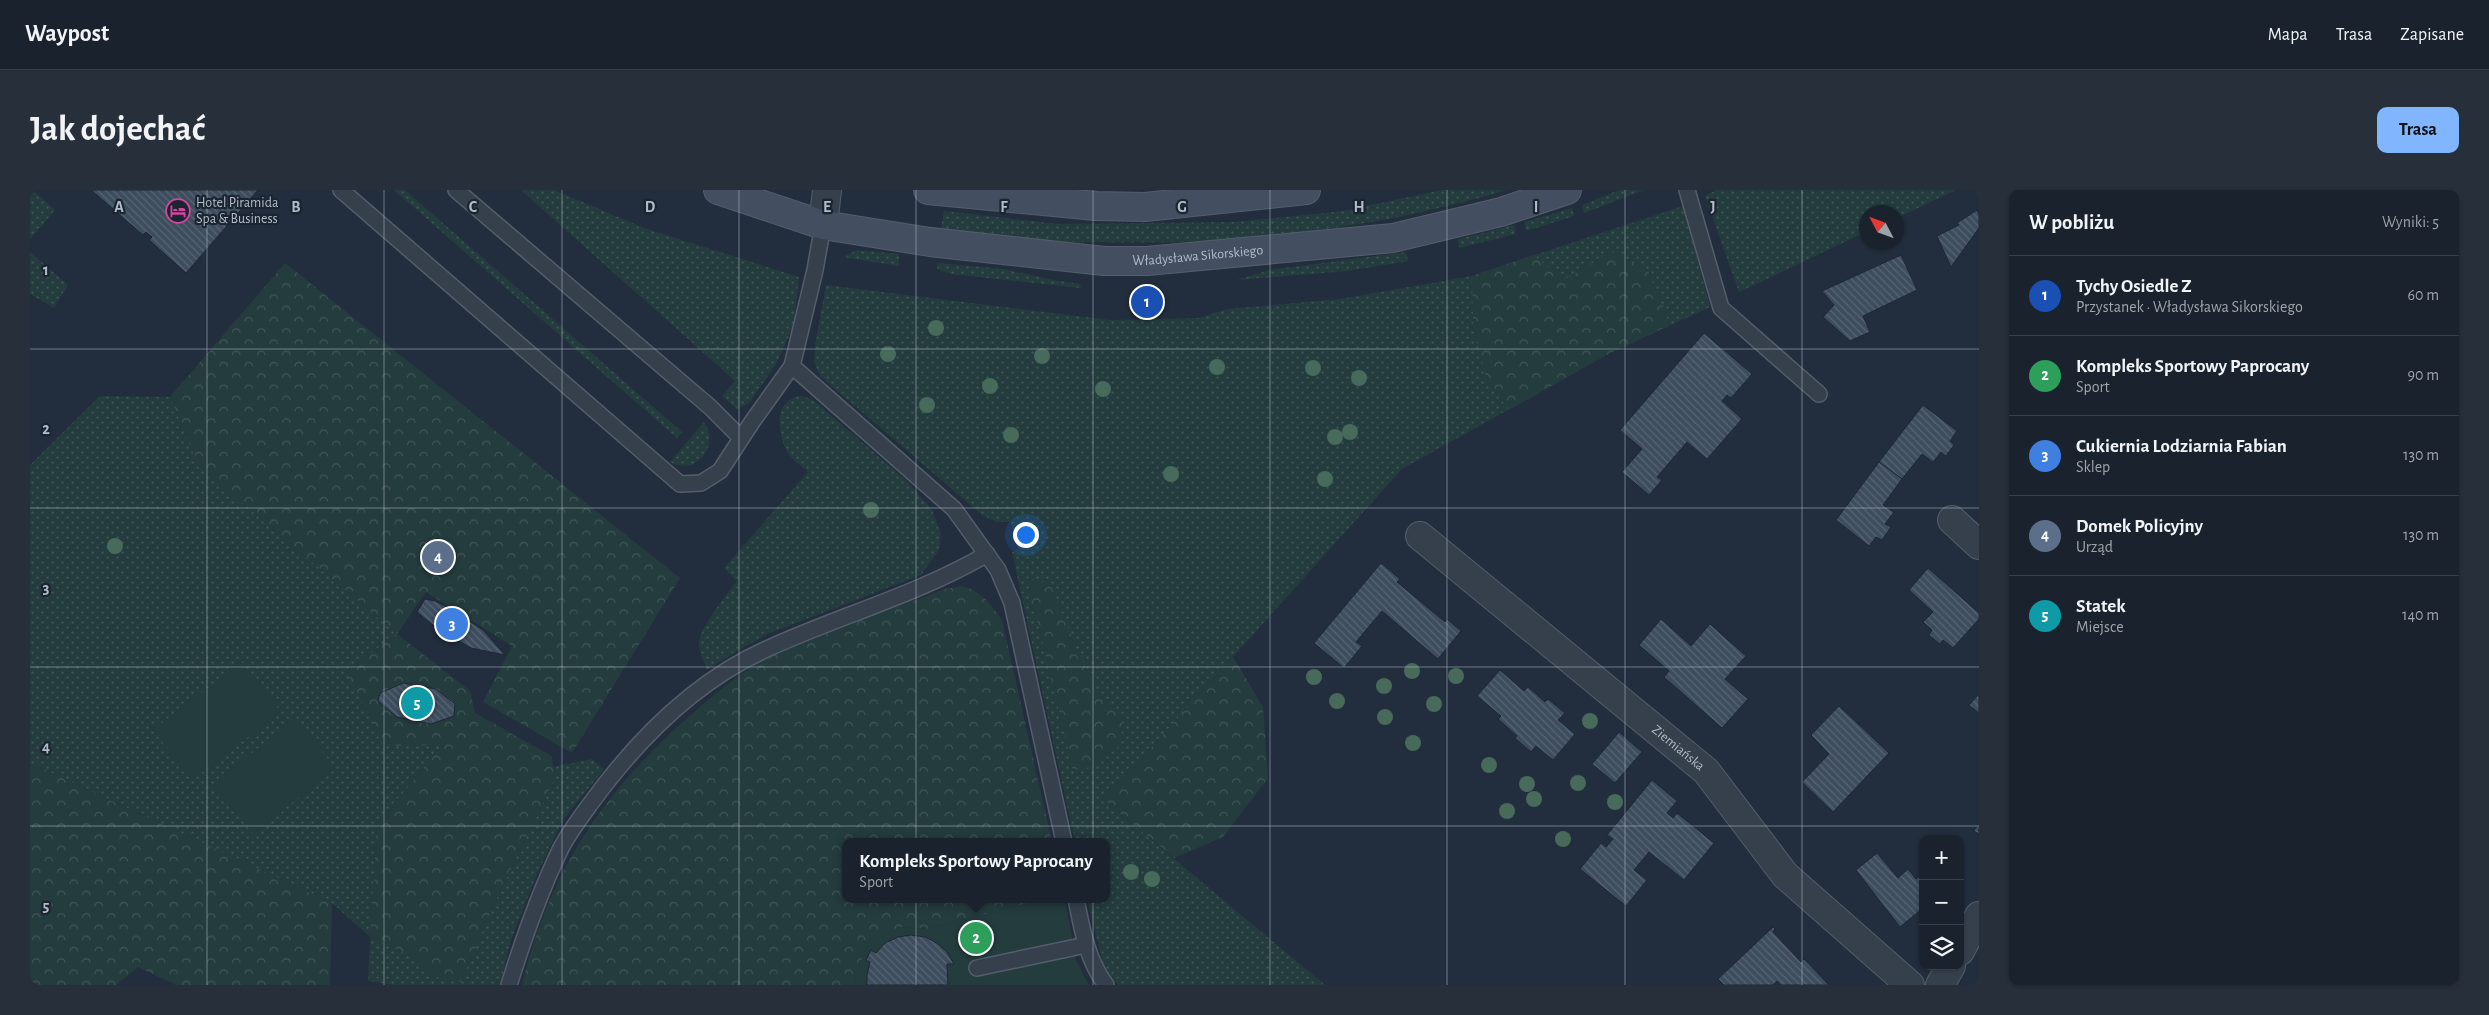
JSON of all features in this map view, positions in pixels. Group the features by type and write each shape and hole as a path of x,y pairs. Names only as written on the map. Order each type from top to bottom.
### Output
{"street":[{"name":"Władysława Sikorskiego","path":"718,190 823,225 930,242 1104,261 1147,261 1393,238 1501,212 1567,190"},
{"path":"823,225 827,190"},
{"path":"928,190 1096,206 1145,206 1306,190"},
{"path":"1952,520 1979,545"},
{"name":"Ziemiańska","path":"1420,536 1706,771 1785,875 1910,985"},
{"path":"1964,944 1979,916"},
{"path":"1940,985 1949,970"}],"lane":[{"path":"341,190 680,484 701,483 720,471 792,366 815,270 823,225"},
{"path":"456,190 710,407 741,438"},
{"path":"1687,190 1721,308 1818,394"},
{"path":"792,366 954,508 998,570 1012,603 1063,838"},
{"path":"509,985 522,943 557,858 574,828 607,782 634,749 698,690 767,648 954,573 988,554"},
{"path":"1077,903 1086,945 1097,974 1106,985"},
{"path":"977,968 1086,945"}],"green space":[{"path":"30,190 33,190 55,210 30,239"},
{"path":"394,190 405,190 682,432 677,438"},
{"path":"521,190 554,190 644,228 799,277 794,325 775,366 749,403 737,409 722,396 735,381"},
{"path":"1442,190 1507,190 1457,204 1356,225 1254,238 1151,243 1048,242 941,229 944,211 1058,224 1235,222 1343,211"},
{"path":"1619,190 1644,190 1584,213 1582,205"},
{"path":"1716,190 1956,190 1904,215 1904,205 1859,205 1859,235 1739,292 1705,196"},
{"path":"1683,206 1710,307 1610,353 1402,469 1104,800 1325,985 1118,985 1105,971 1088,903 1110,903 1110,838 1074,838 1012,552 1019,550 1011,522 996,522 982,515 820,376 814,362 815,345 826,285 1110,320 1198,318 1228,309 1340,299 1472,276"},
{"path":"1572,208 1574,216 1526,231 1524,222"},
{"path":"1514,225 1516,234 1459,248 1458,239"},
{"path":"857,250 899,254 899,266 843,257"},
{"path":"30,252 68,285 54,308 30,294"},
{"path":"1406,252 1408,261 1347,271 1237,280 1269,270"},
{"path":"1612,252 1648,271 1670,325 1610,353 1509,410 1487,381 1473,326 1472,276 1534,255 1563,280"},
{"path":"285,263 680,578 572,753 483,702 512,646 426,592 397,634 199,466 170,397"},
{"path":"938,263 1004,269 1080,284 1081,288 950,274 937,269"},
{"path":"100,396 170,397 199,466 397,634 346,672 443,745 377,824 370,937 332,903 30,763 30,465"},
{"path":"801,396 812,399 907,481 932,510 941,534 939,550 921,575 770,633 707,670 701,654 700,637 714,611 737,581 724,568 808,472 788,453 781,436 780,427 782,410 786,404 792,399"},
{"path":"704,422 709,440 703,457 689,465 680,466 670,462"},
{"path":"1027,578 1050,584 1077,650 1101,698 1123,721 1120,746 1092,767 1073,770"},
{"path":"961,586 975,591 989,603 1002,620 1051,838 842,838 842,903 1028,903 927,929 899,927 854,976 856,985 522,985 533,944 564,869 584,835 607,803 632,772 661,743 720,690 740,675 772,656 858,621 945,589"},
{"path":"397,634 470,691 475,713 552,756 554,780 496,900 461,982 431,976 419,960 370,937 377,824 443,745 384,746 346,672"},
{"path":"1233,657 1263,707 1268,778 1223,837 1174,858 1104,800"},
{"path":"242,662 281,712 192,780 153,730"},
{"path":"296,718 335,768 253,834 213,784"},
{"path":"592,759 604,769 563,820 537,874 511,940 500,985 394,985 368,981 370,937 419,960 431,976 461,981 496,900 554,780 553,767"},
{"path":"30,763 332,903 330,985 176,985 138,967 116,985 30,985"},
{"path":"1028,903 1066,903 1076,960 1089,985 856,985 854,976 869,943 899,927 927,929"}],"building":[{"name":"Hotel Piramida Spa & Business","path":"91,190 258,190 186,273 149,240 152,237 146,232 143,235"},
{"path":"1977,210 1979,214 1979,228 1951,267 1937,236 1959,225 1957,223"},
{"path":"1901,255 1917,290 1863,316 1870,332 1850,341 1823,317 1834,305 1822,291"},
{"path":"1704,333 1752,374 1731,398 1727,395 1722,401 1742,419 1707,459 1687,442 1657,477 1662,480 1649,495 1622,472 1642,449 1620,430"},
{"path":"1923,405 1957,431 1950,441 1954,445 1946,456 1941,452 1933,462 1922,454 1902,479 1879,462"},
{"path":"1879,462 1902,479 1883,505 1894,512 1885,524 1891,527 1882,540 1876,537 1869,546 1836,520"},
{"path":"437,538 457,556 440,576 419,558"},
{"path":"1381,563 1400,579 1397,582 1445,622 1447,619 1461,631 1438,659 1382,611 1356,642 1362,646 1344,668 1314,643"},
{"path":"1928,568 1979,613 1979,619 1953,648 1943,640 1940,644 1929,635 1932,630 1923,622 1933,612 1909,590"},
{"path":"425,599 435,601 453,610 483,630 505,655 471,648 439,630 417,612"},
{"path":"1661,619 1691,646 1710,624 1746,656 1725,679 1748,699 1722,728 1664,677 1669,671 1639,645"},
{"path":"1500,670 1524,691 1528,687 1545,702 1548,699 1565,713 1558,720 1575,734 1553,760 1536,746 1531,752 1498,719 1501,716 1477,696"},
{"path":"403,683 436,689 455,704 454,716 431,724 397,717 378,701 380,693"},
{"path":"1979,694 1979,713 1969,705"},
{"path":"1839,706 1889,753 1833,812 1802,782 1829,754 1811,735"},
{"path":"1619,732 1642,752 1615,783 1592,764"},
{"path":"1652,780 1677,801 1667,813 1673,818 1677,813 1714,843 1684,880 1649,852 1634,870 1647,880 1626,906 1580,869 1601,843 1606,847 1613,839 1607,835"},
{"path":"1979,823 1979,834 1974,831"},
{"path":"1877,853 1898,878 1908,869 1916,879 1919,877 1919,911 1900,927 1856,870"},
{"path":"1773,927 1775,929 1773,932 1801,962 1804,959 1829,985 1781,985 1777,981 1773,985 1724,985 1718,979"},
{"path":"911,935 925,937 937,943 947,952 954,964 947,964 948,985 867,985 870,962 866,960 871,950 876,953 885,943 898,937"}],"place":[{"name":"Hotel Piramida Spa & Business","path":"178,211"},
{"name":"Tychy Osiedle Z","path":"1147,302"},
{"name":"Domek Policyjny","path":"438,557"},
{"name":"Cukiernia Lodziarnia Fabian","path":"452,624"},
{"name":"Statek","path":"417,703"},
{"name":"Kompleks Sportowy Paprocany","path":"976,938"}]}
